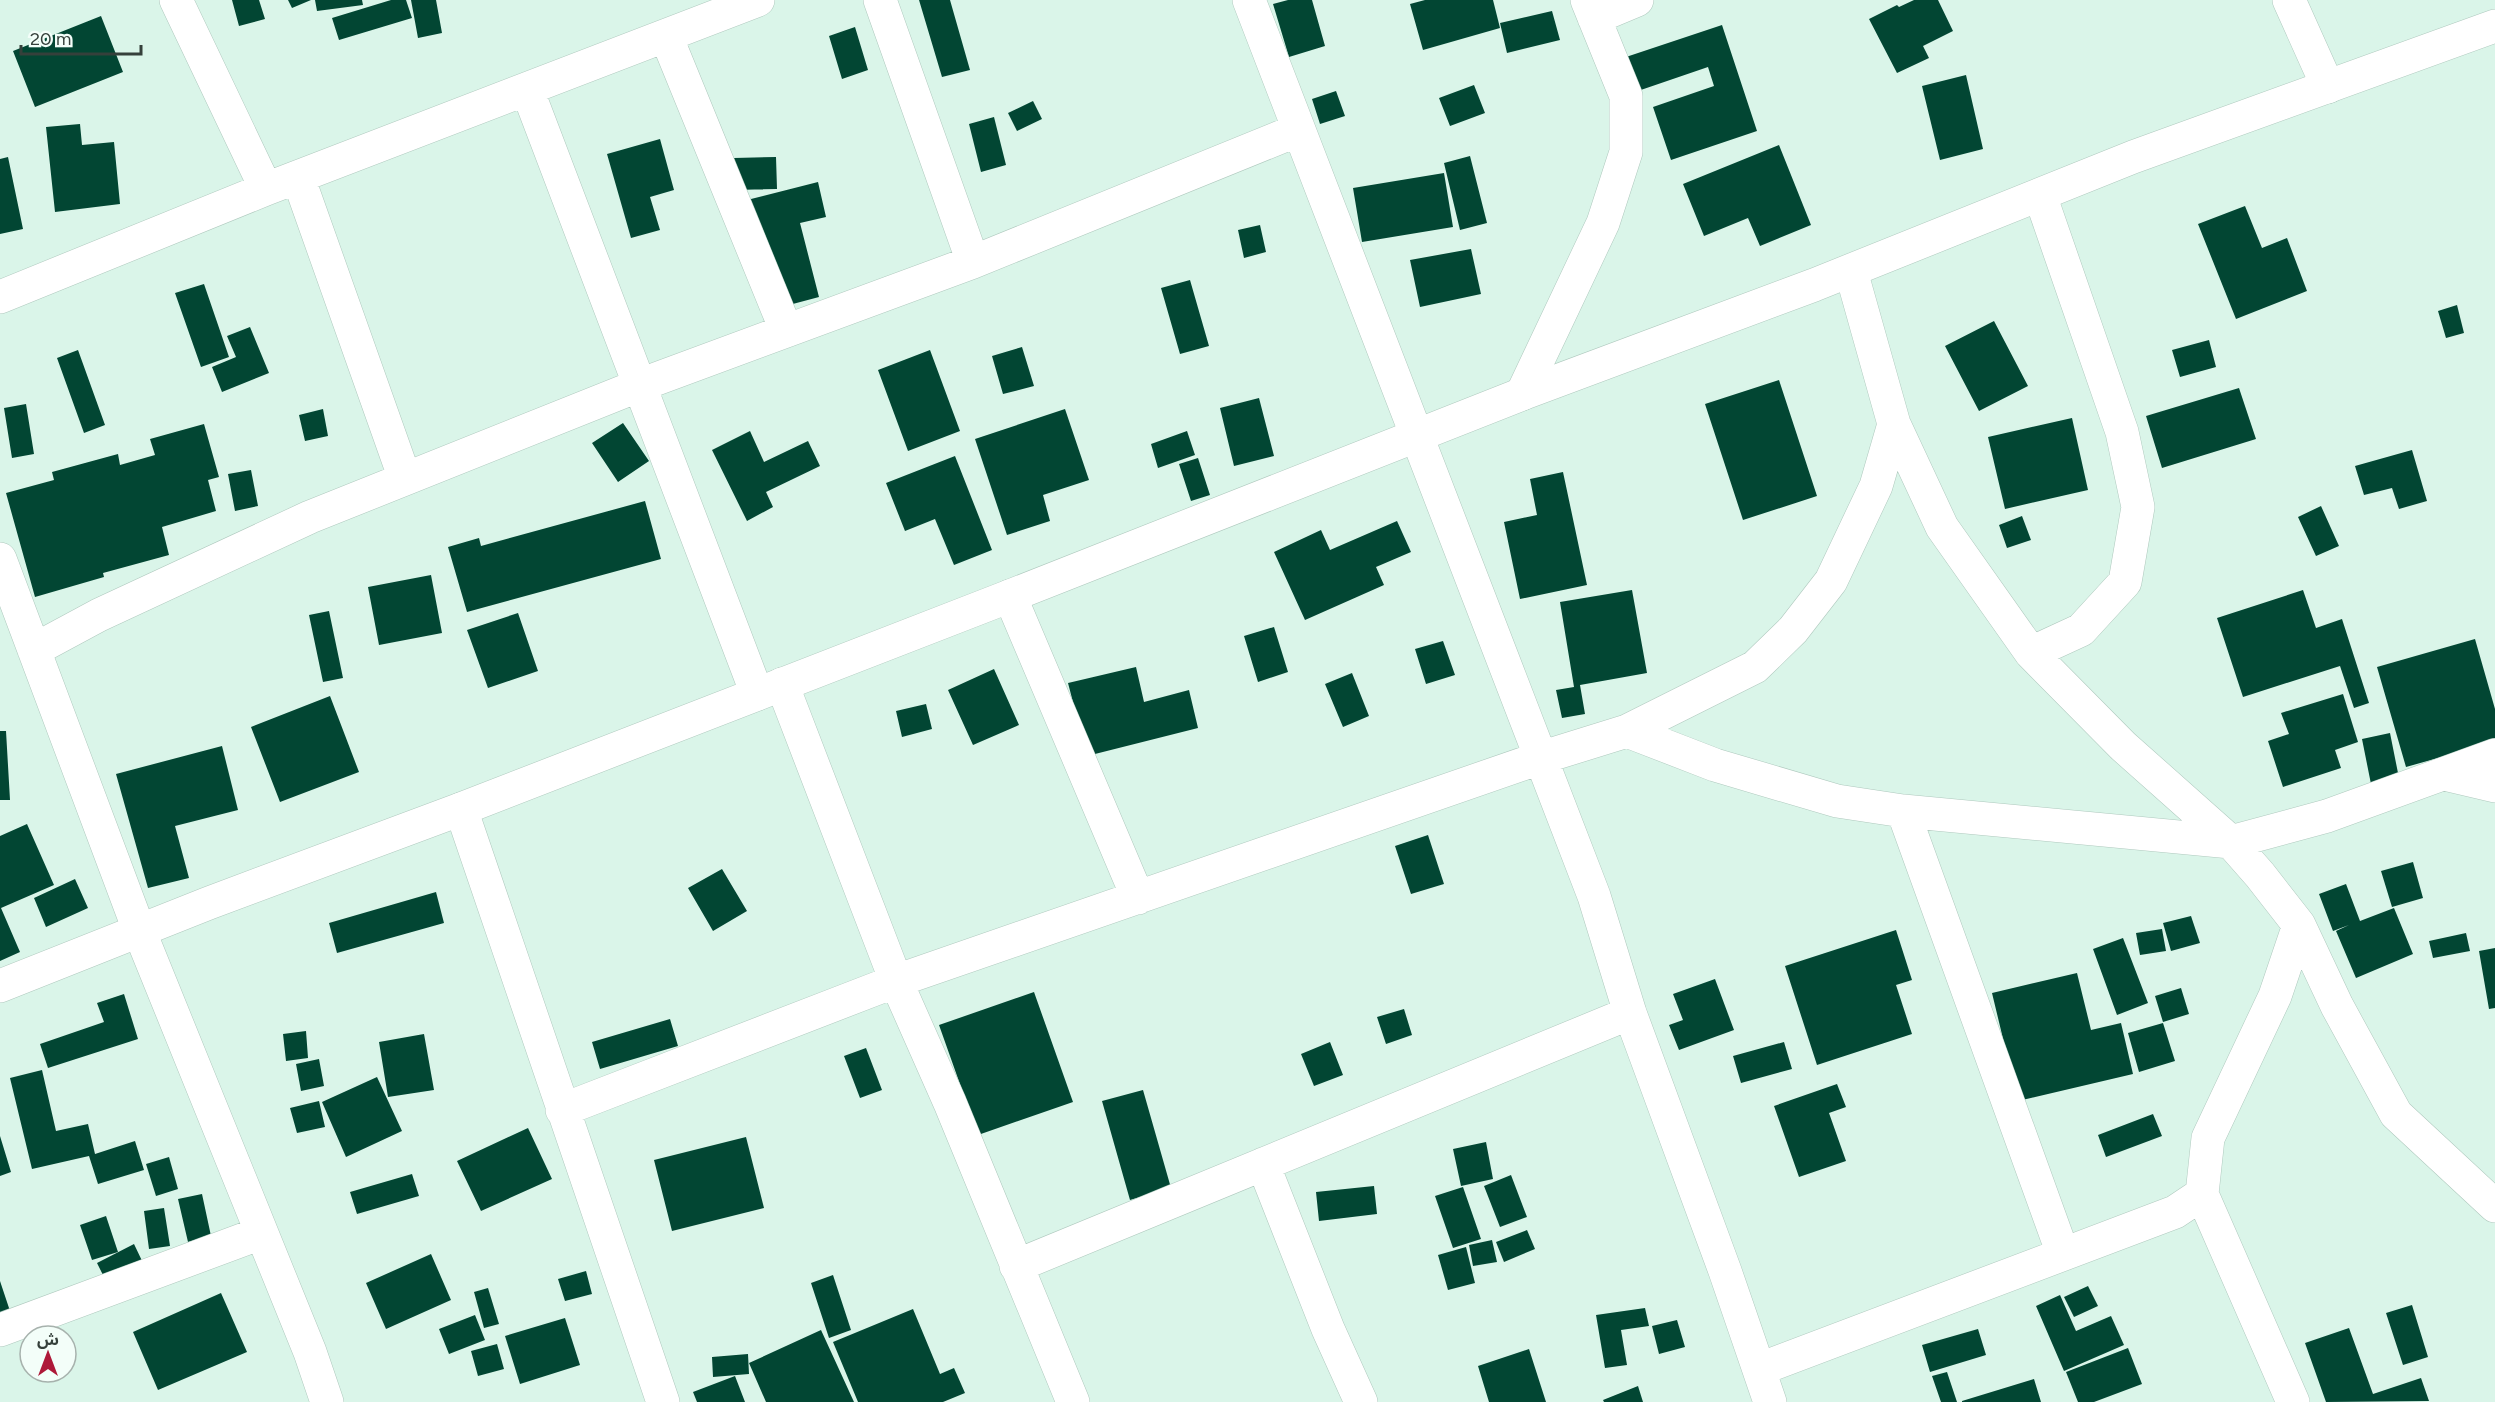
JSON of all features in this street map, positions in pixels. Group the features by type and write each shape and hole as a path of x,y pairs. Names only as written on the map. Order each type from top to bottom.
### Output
{"street":[{"path":"176,0 266,189"},
{"path":"0,297 266,189 758,0"},
{"path":"880,0 973,262"},
{"path":"1249,0 1594,896 1630,1013 1770,1402"},
{"path":"1522,394 1603,223 1626,152 1626,96 1590,9 1637,0"},
{"path":"2289,0 2328,87"},
{"path":"0,986 139,930 1010,596 1522,394 1851,271 2133,157 2495,26"},
{"path":"666,36 786,330"},
{"path":"527,89 640,385 950,1103 1073,1402"},
{"path":"34,650 99,615 228,554 405,479 640,385 973,262 1298,130"},
{"path":"298,177 405,479"},
{"path":"2031,653 2081,630 2125,582 2138,507 2122,432 2040,195"},
{"path":"1851,271 1894,423 1942,527 2031,653 2123,746 2231,842 2299,925 2337,1006 2396,1114 2495,1206"},
{"path":"562,1110 896,981 1540,758 1627,731 1755,667 1793,630 1831,581 1876,486 1894,423"},
{"path":"0,558 139,930 310,1352 327,1402"},
{"path":"1010,596 1138,898"},
{"path":"1627,731 1716,765 1837,801 1903,810 2231,842 2326,816 2495,755"},
{"path":"2444,774 2495,786"},
{"path":"461,808 663,1402"},
{"path":"1903,810 2062,1254"},
{"path":"2293,1402 2202,1194 2208,1138 2275,996 2299,925"},
{"path":"1016,1266 1630,1013"},
{"path":"1263,1164 1328,1329 1361,1402"},
{"path":"1760,1369 2175,1212 2202,1194"},
{"path":"0,1330 261,1233"}],"building":[{"path":"232,0 259,0 265,19 239,26"},
{"path":"288,0 311,0 292,8"},
{"path":"315,0 362,0 363,5 317,11"},
{"path":"391,0 406,0 412,18 339,40 332,18"},
{"path":"411,0 436,0 442,33 418,38"},
{"path":"919,0 950,0 970,70 942,77"},
{"path":"1288,0 1312,0 1325,46 1289,57 1273,4"},
{"path":"1425,0 1493,0 1500,28 1423,50 1410,4"},
{"path":"1914,0 1938,0 1953,31 1923,46 1929,58 1897,73 1869,19 1897,5 1899,7"},
{"path":"1552,11 1560,40 1507,53 1500,23"},
{"path":"101,16 123,72 35,107 13,51"},
{"path":"1722,25 1757,131 1671,160 1653,107 1714,86 1708,67 1632,93 1620,59"},
{"path":"855,27 868,70 842,79 829,36"},
{"path":"1966,75 1983,149 1940,160 1922,86"},
{"path":"1474,85 1485,113 1450,126 1439,98"},
{"path":"1336,91 1345,116 1320,124 1312,99"},
{"path":"1033,101 1042,119 1017,131 1008,113"},
{"path":"994,117 1006,165 981,172 969,124"},
{"path":"80,124 82,145 114,142 120,204 55,212 46,127"},
{"path":"660,139 674,190 650,197 660,230 631,238 607,154"},
{"path":"1779,145 1811,225 1760,246 1748,218 1704,236 1683,184"},
{"path":"1470,156 1487,223 1460,230 1444,163"},
{"path":"8,157 23,229 0,234 0,159"},
{"path":"776,157 777,189 735,190 734,158"},
{"path":"1444,173 1453,227 1362,242 1353,188"},
{"path":"818,182 826,217 800,223 819,297 774,309 747,200"},
{"path":"2245,206 2262,248 2287,238 2307,291 2236,319 2198,224"},
{"path":"1260,225 1266,252 1244,258 1238,230"},
{"path":"1471,249 1481,294 1420,307 1410,260"},
{"path":"1190,280 1209,346 1180,354 1161,288"},
{"path":"204,284 229,357 201,367 175,293"},
{"path":"2457,305 2464,333 2446,338 2438,311"},
{"path":"1994,321 2028,386 1979,411 1945,346"},
{"path":"250,327 269,373 222,392 212,367 236,357 227,336"},
{"path":"2209,340 2216,367 2180,377 2172,350"},
{"path":"1022,347 1034,386 1003,394 992,356"},
{"path":"78,350 105,425 84,433 57,358"},
{"path":"930,350 960,431 908,451 878,370"},
{"path":"1779,380 1817,496 1743,520 1705,404"},
{"path":"2239,388 2256,439 2162,468 2146,416"},
{"path":"1259,398 1274,456 1234,466 1220,408"},
{"path":"26,404 34,454 12,458 4,408"},
{"path":"323,409 328,436 305,441 299,415"},
{"path":"1065,409 1089,480 1043,495 1050,521 1007,535 975,439"},
{"path":"2072,418 2088,490 2005,509 1988,437"},
{"path":"623,423 649,461 618,482 592,443"},
{"path":"204,424 219,477 208,480 216,511 162,527 169,555 103,573 104,577 35,597 6,493 54,480 52,472 118,454 120,465 155,455 150,439"},
{"path":"750,431 764,462 808,441 820,466 766,492 773,507 747,521 712,450"},
{"path":"1187,431 1195,455 1158,468 1151,444"},
{"path":"2412,450 2427,501 2399,509 2392,488 2364,495 2355,466"},
{"path":"955,456 992,550 954,565 935,519 905,531 886,483"},
{"path":"1198,458 1210,495 1191,501 1179,464"},
{"path":"251,470 258,506 235,511 228,474"},
{"path":"1563,472 1587,585 1520,599 1504,522 1537,515 1530,479"},
{"path":"645,501 661,559 467,612 448,547 479,538 481,546"},
{"path":"2321,506 2339,546 2316,556 2298,517"},
{"path":"2022,516 2031,540 2007,548 1999,525"},
{"path":"1397,521 1411,552 1376,567 1384,585 1305,620 1274,552 1321,530 1330,550"},
{"path":"431,575 442,633 379,645 368,587"},
{"path":"1632,590 1647,673 1580,685 1585,714 1562,718 1556,690 1574,687 1560,602"},
{"path":"2303,590 2316,628 2342,619 2369,703 2354,708 2340,666 2243,697 2217,618"},
{"path":"329,611 343,678 323,682 309,615"},
{"path":"518,613 538,671 488,688 467,630"},
{"path":"1274,627 1288,672 1258,682 1244,636"},
{"path":"2475,639 2495,709 2495,742 2406,767 2377,667"},
{"path":"1443,641 1455,675 1426,684 1415,649"},
{"path":"1136,667 1144,702 1189,690 1198,728 1087,756 1068,683"},
{"path":"994,669 1019,725 973,745 948,690"},
{"path":"1352,673 1369,716 1343,727 1325,684"},
{"path":"2343,694 2358,742 2335,750 2341,768 2283,787 2268,741 2289,734 2281,713"},
{"path":"330,696 359,772 280,802 251,727"},
{"path":"926,704 932,729 902,737 896,711"},
{"path":"0,731 6,731 10,800 0,800"},
{"path":"2390,733 2400,783 2372,789 2362,739"},
{"path":"222,746 238,810 175,826 189,878 148,888 116,774"},
{"path":"27,824 54,885 1,908 20,952 0,961 0,836"},
{"path":"1428,835 1444,884 1411,894 1395,846"},
{"path":"2413,862 2423,898 2392,907 2381,871"},
{"path":"722,869 747,911 713,931 688,888"},
{"path":"75,879 88,908 46,927 34,898"},
{"path":"2346,884 2360,921 2394,908 2413,954 2356,978 2336,931 2349,925 2333,931 2319,894"},
{"path":"436,892 444,923 337,953 329,923"},
{"path":"2191,916 2200,943 2171,951 2163,923"},
{"path":"2162,929 2166,951 2140,955 2136,933"},
{"path":"1896,930 1912,980 1896,985 1912,1034 1817,1065 1785,966"},
{"path":"2466,933 2470,951 2433,958 2429,941"},
{"path":"2123,938 2148,1003 2117,1015 2093,949"},
{"path":"2495,948 2495,1008 2489,1009 2479,951"},
{"path":"2077,973 2091,1030 2121,1023 2133,1074 2018,1101 1992,993"},
{"path":"1715,979 1734,1030 1679,1050 1669,1025 1683,1020 1673,994"},
{"path":"2181,988 2189,1014 2163,1022 2155,996"},
{"path":"1034,992 1073,1102 978,1135 939,1025"},
{"path":"124,994 138,1039 48,1068 40,1044 104,1022 97,1003"},
{"path":"1404,1009 1412,1035 1386,1044 1377,1017"},
{"path":"670,1019 678,1046 600,1069 592,1042"},
{"path":"2163,1023 2175,1061 2139,1072 2128,1033"},
{"path":"306,1031 308,1058 286,1061 283,1034"},
{"path":"424,1034 434,1090 388,1097 379,1042"},
{"path":"1330,1042 1343,1075 1314,1086 1301,1054"},
{"path":"1784,1042 1792,1069 1741,1083 1733,1056"},
{"path":"866,1048 882,1090 860,1098 844,1056"},
{"path":"319,1059 324,1086 301,1091 296,1064"},
{"path":"42,1070 56,1131 88,1124 95,1154 135,1141 144,1170 98,1184 89,1156 32,1169 10,1078"},
{"path":"377,1077 402,1131 346,1157 322,1102"},
{"path":"1837,1084 1846,1107 1829,1113 1846,1161 1799,1177 1774,1106"},
{"path":"1143,1090 1171,1188 1130,1200 1102,1101"},
{"path":"319,1101 325,1127 297,1133 290,1108"},
{"path":"2153,1114 2162,1136 2106,1157 2098,1135"},
{"path":"528,1128 552,1179 481,1211 457,1161"},
{"path":"0,1136 11,1172 0,1176"},
{"path":"746,1137 764,1208 672,1231 654,1160"},
{"path":"1486,1142 1493,1179 1461,1186 1453,1149"},
{"path":"169,1157 178,1189 156,1196 146,1164"},
{"path":"412,1174 419,1196 357,1214 350,1192"},
{"path":"1511,1175 1527,1217 1500,1227 1484,1186"},
{"path":"1374,1186 1377,1214 1319,1221 1316,1192"},
{"path":"1463,1187 1481,1239 1453,1248 1435,1196"},
{"path":"202,1194 211,1236 188,1242 178,1199"},
{"path":"164,1208 170,1246 149,1249 144,1211"},
{"path":"106,1216 118,1252 92,1260 80,1225"},
{"path":"1527,1230 1535,1249 1504,1262 1496,1242"},
{"path":"1492,1240 1497,1262 1473,1266 1469,1245"},
{"path":"134,1244 144,1265 107,1283 97,1263"},
{"path":"1466,1247 1475,1283 1448,1290 1438,1255"},
{"path":"431,1254 451,1300 386,1329 366,1283"},
{"path":"586,1271 592,1294 565,1301 558,1279"},
{"path":"833,1275 851,1330 829,1338 811,1283"},
{"path":"0,1281 11,1314 0,1318"},
{"path":"2088,1286 2098,1306 2074,1317 2064,1297"},
{"path":"488,1288 499,1324 484,1328 474,1292"},
{"path":"221,1293 247,1352 158,1390 133,1332"},
{"path":"2060,1295 2076,1331 2111,1316 2124,1345 2064,1371 2036,1306"},
{"path":"2412,1305 2428,1357 2403,1365 2386,1313"},
{"path":"1645,1308 1649,1326 1621,1330 1627,1365 1605,1368 1596,1315"},
{"path":"913,1309 940,1374 954,1368 965,1393 943,1402 858,1402 833,1342"},
{"path":"475,1315 485,1340 449,1354 439,1329"},
{"path":"565,1318 580,1365 520,1384 505,1336"},
{"path":"1677,1320 1685,1347 1659,1354 1652,1326"},
{"path":"2349,1328 2373,1394 2421,1378 2429,1401 2326,1402 2305,1343"},
{"path":"1978,1329 1986,1355 1930,1372 1922,1345"},
{"path":"821,1330 854,1402 766,1402 749,1363"},
{"path":"497,1344 504,1369 478,1376 471,1351"},
{"path":"2128,1348 2142,1384 2094,1402 2078,1402 2066,1372"},
{"path":"1529,1349 1546,1402 1489,1402 1478,1366"},
{"path":"748,1354 749,1374 713,1377 712,1357"},
{"path":"1947,1372 1957,1402 1941,1402 1932,1376"},
{"path":"735,1376 745,1402 697,1402 693,1392"},
{"path":"2034,1379 2041,1402 1962,1402 1962,1401"},
{"path":"1638,1386 1643,1402 1604,1402 1603,1400"}]}
